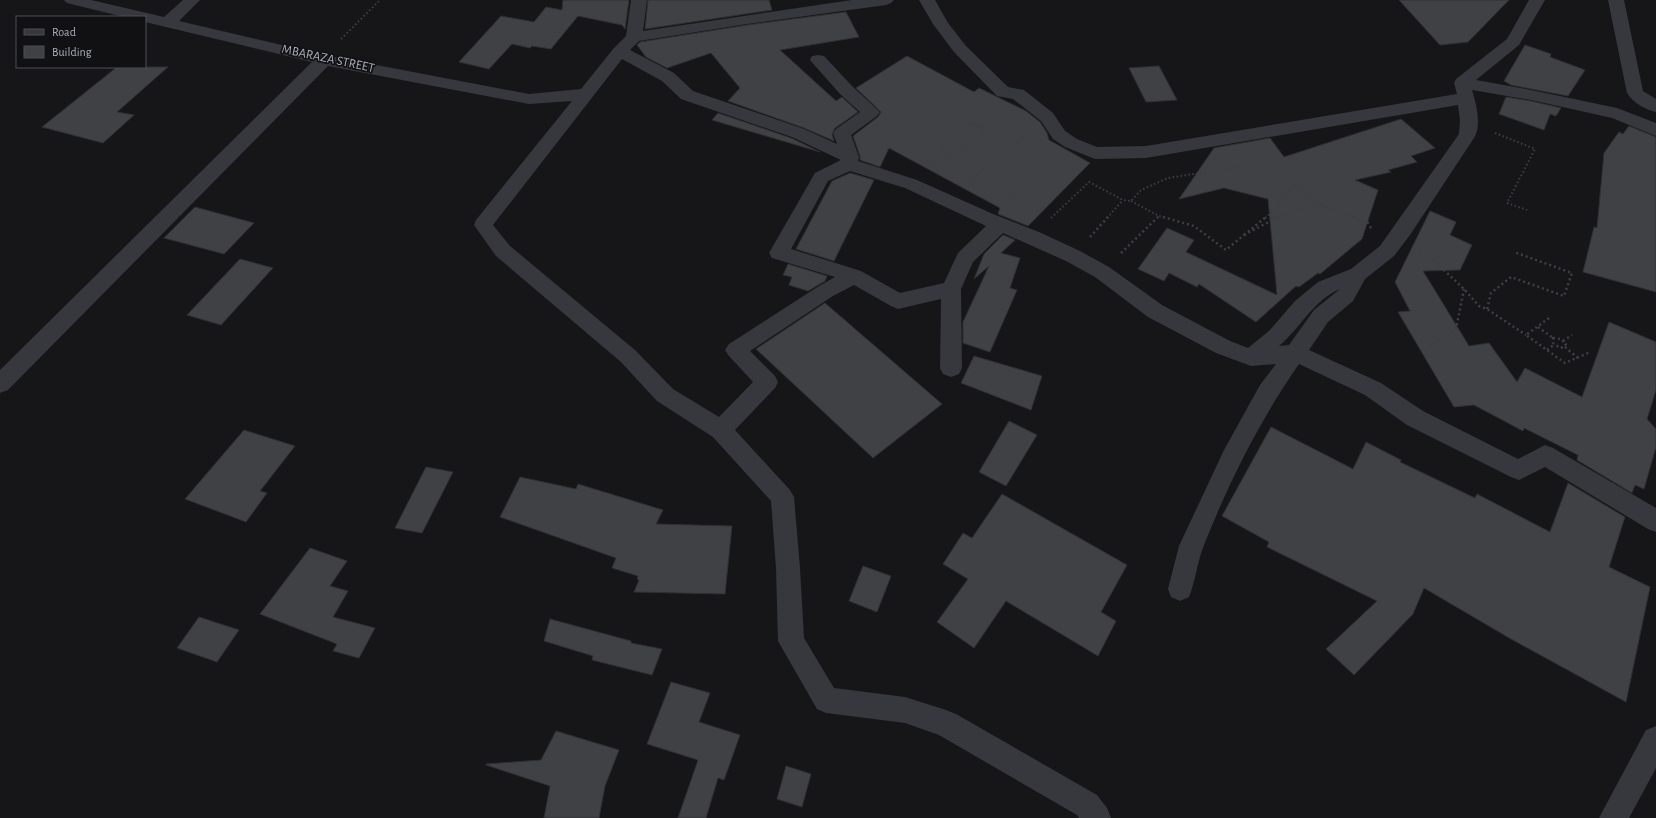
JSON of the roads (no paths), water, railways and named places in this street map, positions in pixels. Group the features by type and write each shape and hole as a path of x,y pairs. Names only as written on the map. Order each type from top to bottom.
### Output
{"street":[{"name":"MBARAZA STREET","path":"72,0 142,16"},
{"path":"168,22 192,0"},
{"path":"639,0 627,44 483,225 503,252 628,356 665,395 721,430 782,497 791,641 826,700 905,710 946,724 1087,805 1097,818"},
{"path":"627,44 747,19 886,0"},
{"path":"927,0 941,24 960,49 1003,92 1018,94 1047,117 1059,135 1072,143 1095,153 1146,152 1464,90 1531,95 1617,114 1656,130"},
{"path":"1464,90 1513,42 1537,0"},
{"path":"1616,0 1635,92 1656,107"},
{"name":"MBARAZA STREET","path":"146,17 324,60 529,99 587,94"},
{"path":"627,44 668,77 687,95 798,133 849,160 911,184 986,219 1032,237 1073,256 1102,272 1155,311 1223,348 1251,358 1295,352 1373,389 1415,418 1518,470 1545,455 1656,522"},
{"path":"0,384 324,60"},
{"path":"818,60 846,90 871,112 842,133 849,160"},
{"path":"1251,358 1277,336 1302,307 1325,288 1358,274 1387,251 1403,230 1468,134 1469,121 1464,90"},
{"path":"849,160 822,176 779,253 854,276 898,302 952,289"},
{"path":"951,368 952,289 965,258 1000,224"},
{"path":"1180,589 1191,546 1232,457 1268,391 1321,316 1346,296 1358,274"},
{"path":"721,430 767,382 736,350 819,296 854,276"},
{"path":"1613,818 1656,740"}]}
